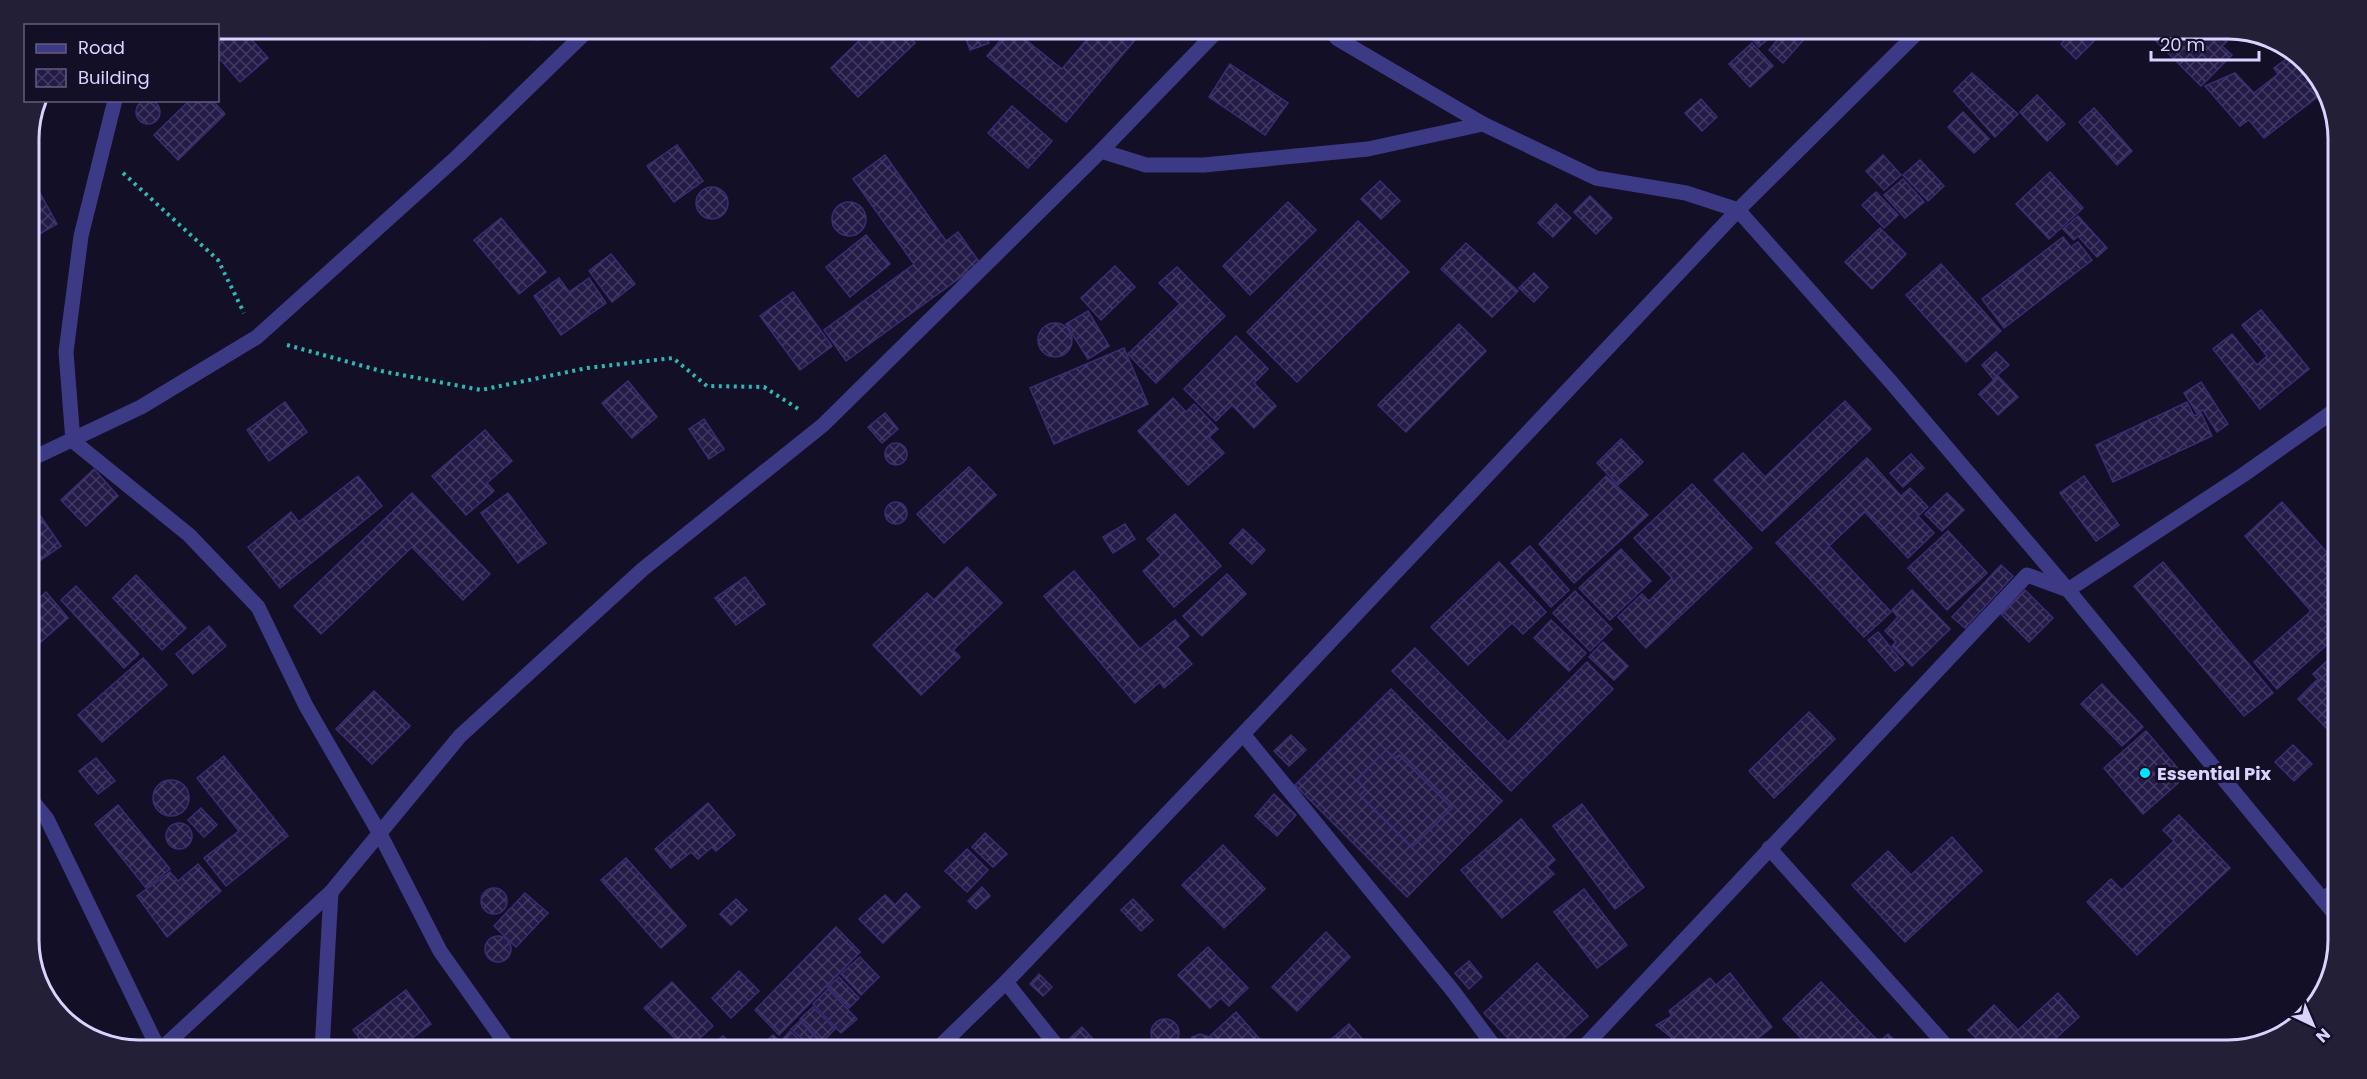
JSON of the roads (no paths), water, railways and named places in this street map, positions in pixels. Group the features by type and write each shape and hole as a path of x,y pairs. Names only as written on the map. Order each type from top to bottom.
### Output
{"street":[{"path":"39,456 141,407 257,337 458,156 579,39"},
{"path":"170,1040 332,892 469,728 643,569 823,425 1101,151 1209,39"},
{"path":"1338,39 1483,124 1596,178 1686,193 1738,210 1891,382 2068,590 2328,906"},
{"path":"946,1040 1006,982 1738,210 1911,39"},
{"path":"115,102 81,236 66,352 73,441 189,535 258,606 306,706 380,834 440,951 503,1040"},
{"path":"1101,151 1146,165 1204,165 1368,149 1483,124"},
{"path":"2068,590 2243,475 2328,415"},
{"path":"1590,1040 2027,575 2068,590"},
{"path":"1242,734 1453,991 1490,1040"},
{"path":"39,809 47,819 154,1040"},
{"path":"1769,848 1941,1040"},
{"path":"323,1040 332,892"},
{"path":"2322,898 2328,895"},
{"path":"1006,982 1052,1040"}],"place":[{"name":"Essential Pix","path":"2145,773"}]}
